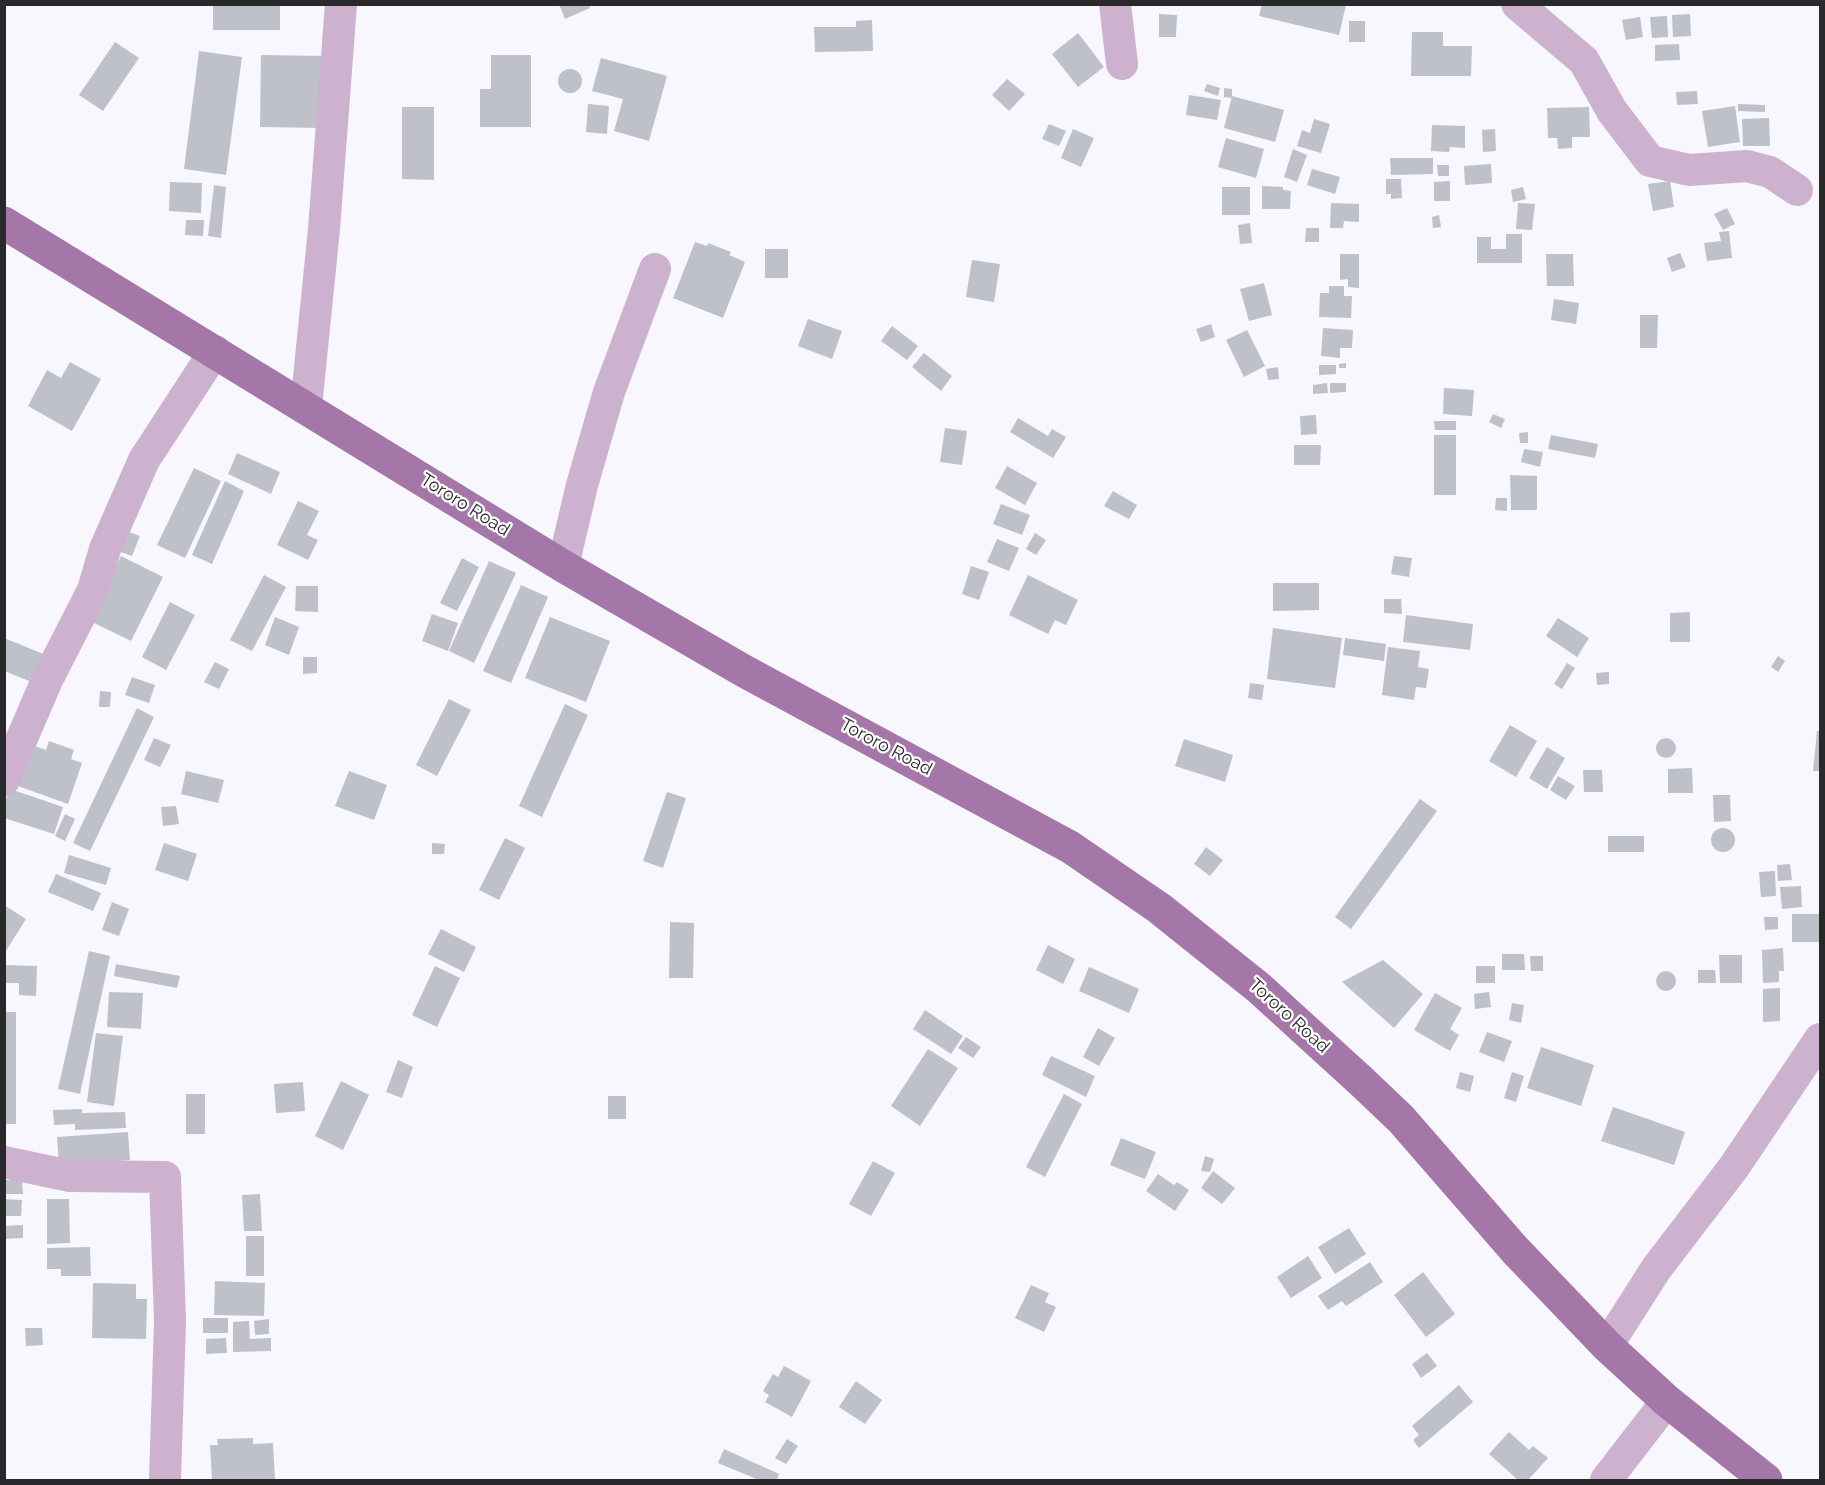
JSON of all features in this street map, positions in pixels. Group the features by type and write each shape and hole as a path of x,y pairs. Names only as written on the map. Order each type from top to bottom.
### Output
{"main road":[{"name":"Tororo Road","path":"4,223 563,566 744,671 1070,847 1159,908 1259,988 1401,1119 1515,1250 1607,1346 1666,1401 1766,1480"}],"street":[{"path":"306,407 325,218 341,4"},
{"path":"1115,4 1122,64"},
{"path":"1517,4 1584,61 1612,111 1650,161 1689,170 1748,166 1770,172 1797,190"},
{"path":"563,566 582,485 609,392 655,269"},
{"path":"4,780 46,680 93,590 105,549 144,460 215,351"},
{"path":"1607,1346 1656,1269 1734,1167 1821,1039"},
{"path":"4,1162 70,1176 165,1177 170,1321 165,1480"},
{"path":"1606,1480 1666,1401"}],"building":[{"path":"213,4 280,4 280,30 213,30"},
{"path":"559,4 589,4 590,8 565,19"},
{"path":"1262,4 1346,5 1339,35 1259,16"},
{"path":"1159,14 1177,15 1176,37 1159,37"},
{"path":"1690,14 1691,36 1673,37 1672,15"},
{"path":"1667,16 1668,37 1652,38 1650,17"},
{"path":"1640,17 1643,37 1626,40 1622,20"},
{"path":"872,20 873,51 815,52 814,27 856,27 856,21"},
{"path":"1349,21 1365,21 1365,42 1349,42"},
{"path":"1412,32 1443,32 1443,46 1472,46 1471,76 1411,76"},
{"path":"1078,33 1104,67 1078,87 1052,54"},
{"path":"115,42 139,58 103,111 79,95"},
{"path":"1679,44 1680,60 1655,61 1655,45"},
{"path":"199,51 242,57 226,175 184,169"},
{"path":"261,55 327,56 326,128 260,127"},
{"path":"491,55 531,55 531,127 480,127 480,89 491,89"},
{"path":"601,58 667,76 649,141 614,131 623,99 592,91"},
{"path":"570,69 579,72 582,81 579,90 570,93 561,90 558,81 561,72"},
{"path":"1007,79 1025,94 1009,111 992,95"},
{"path":"1207,84 1220,88 1218,96 1204,91"},
{"path":"1224,88 1232,89 1232,98 1224,97"},
{"path":"1697,91 1698,104 1677,105 1676,92"},
{"path":"1189,95 1221,100 1217,120 1186,115"},
{"path":"1232,96 1284,110 1275,142 1224,128"},
{"path":"588,104 609,106 607,134 586,132"},
{"path":"1738,104 1765,105 1765,112 1738,111"},
{"path":"1735,106 1740,142 1708,147 1702,111"},
{"path":"402,107 434,107 434,180 402,179"},
{"path":"1589,107 1590,137 1572,137 1572,148 1558,149 1557,138 1548,138 1547,108"},
{"path":"1769,118 1770,146 1743,146 1742,119"},
{"path":"1314,119 1330,124 1321,153 1297,146 1302,130 1310,133"},
{"path":"1049,124 1066,131 1059,146 1042,139"},
{"path":"1432,125 1465,126 1465,148 1450,147 1449,152 1431,151"},
{"path":"1073,129 1094,138 1081,167 1061,158"},
{"path":"1495,129 1496,151 1483,152 1482,130"},
{"path":"1226,138 1264,149 1256,178 1218,167"},
{"path":"1293,149 1307,155 1297,182 1284,177"},
{"path":"1390,158 1433,158 1433,174 1391,175"},
{"path":"1491,164 1492,183 1465,185 1464,166"},
{"path":"1437,165 1449,165 1449,176 1438,176"},
{"path":"1312,169 1340,177 1335,194 1307,185"},
{"path":"1386,179 1401,179 1402,198 1391,199 1391,194 1386,194"},
{"path":"1450,181 1450,201 1434,201 1434,182"},
{"path":"1670,181 1674,207 1653,211 1648,184"},
{"path":"170,182 202,183 201,213 169,211"},
{"path":"214,185 226,187 221,238 208,236"},
{"path":"1262,186 1283,187 1283,190 1291,191 1290,209 1262,209"},
{"path":"1222,187 1250,187 1250,215 1222,215"},
{"path":"1523,187 1526,199 1513,202 1511,190"},
{"path":"1331,203 1359,204 1359,222 1344,221 1343,228 1330,228"},
{"path":"1518,203 1535,204 1532,230 1516,229"},
{"path":"1727,208 1735,224 1723,230 1714,214"},
{"path":"1439,215 1441,227 1433,228 1432,217"},
{"path":"186,220 204,220 203,236 185,235"},
{"path":"1250,223 1252,243 1240,244 1238,225"},
{"path":"1306,228 1319,228 1319,242 1305,242"},
{"path":"1729,231 1732,258 1707,261 1704,243 1721,241 1719,232"},
{"path":"1506,234 1522,234 1522,263 1477,263 1477,237 1491,237 1491,249 1506,249"},
{"path":"695,242 707,246 708,243 731,252 729,255 745,262 723,318 673,298"},
{"path":"765,249 788,249 788,278 765,278"},
{"path":"1680,253 1686,267 1672,272 1667,258"},
{"path":"1340,254 1359,254 1359,288 1348,287 1348,279 1340,280"},
{"path":"1546,254 1573,254 1574,286 1547,286"},
{"path":"972,260 1000,264 994,302 966,297"},
{"path":"1264,283 1272,315 1249,321 1240,289"},
{"path":"1329,286 1344,286 1344,296 1352,296 1351,318 1319,317 1320,293 1329,293"},
{"path":"1554,299 1579,303 1576,324 1551,320"},
{"path":"1640,315 1658,315 1657,348 1640,348"},
{"path":"808,319 842,331 832,359 798,346"},
{"path":"1211,324 1215,337 1201,342 1196,329"},
{"path":"892,326 918,346 907,360 881,341"},
{"path":"1323,328 1353,330 1352,348 1340,348 1340,358 1321,356"},
{"path":"1247,330 1265,366 1244,377 1226,340"},
{"path":"924,353 952,376 941,391 912,367"},
{"path":"70,362 101,379 72,431 28,406 47,370 61,378"},
{"path":"1346,363 1346,368 1339,368 1339,364"},
{"path":"1319,365 1336,365 1336,374 1319,375"},
{"path":"1278,367 1279,379 1268,380 1266,369"},
{"path":"1327,383 1328,393 1313,394 1313,385"},
{"path":"1330,383 1346,383 1346,392 1330,393"},
{"path":"1444,388 1474,390 1472,416 1443,414"},
{"path":"1493,414 1505,419 1501,428 1489,422"},
{"path":"1316,415 1317,434 1301,435 1300,416"},
{"path":"1018,418 1048,436 1052,429 1066,437 1053,458 1010,432"},
{"path":"1434,421 1456,421 1456,430 1435,430"},
{"path":"945,428 967,431 962,465 940,462"},
{"path":"1528,432 1528,443 1520,443 1519,433"},
{"path":"1434,435 1456,435 1456,495 1434,495"},
{"path":"1551,435 1598,444 1595,458 1548,449"},
{"path":"1294,445 1321,445 1320,465 1294,465"},
{"path":"1524,449 1543,452 1540,467 1521,462"},
{"path":"237,453 280,472 271,494 228,474"},
{"path":"1007,466 1037,483 1025,505 995,488"},
{"path":"194,468 221,481 185,558 157,545"},
{"path":"1510,475 1537,476 1537,510 1511,510"},
{"path":"225,481 244,491 212,564 192,555"},
{"path":"1113,491 1137,505 1129,519 1104,506"},
{"path":"1496,498 1507,498 1507,511 1495,510"},
{"path":"298,501 319,511 307,535 318,540 308,560 277,545"},
{"path":"1001,504 1030,515 1022,535 993,524"},
{"path":"120,529 140,536 132,556 112,549"},
{"path":"1035,533 1046,540 1036,555 1026,549"},
{"path":"997,539 1019,548 1009,571 987,562"},
{"path":"121,556 163,577 131,641 90,621"},
{"path":"1394,556 1412,558 1409,577 1391,574"},
{"path":"462,558 479,567 457,611 440,603"},
{"path":"489,561 516,573 474,663 449,651"},
{"path":"971,566 989,572 979,600 962,594"},
{"path":"264,575 286,587 252,651 230,640"},
{"path":"1028,575 1078,600 1066,625 1055,620 1048,634 1009,615"},
{"path":"1273,583 1319,583 1319,610 1273,611"},
{"path":"521,585 548,597 511,683 483,671"},
{"path":"296,586 318,586 318,612 295,611"},
{"path":"1384,599 1401,599 1402,614 1384,613"},
{"path":"170,602 195,615 166,670 142,657"},
{"path":"1690,612 1690,642 1670,642 1670,613"},
{"path":"432,614 458,623 448,651 422,641"},
{"path":"1406,615 1473,624 1470,650 1403,642"},
{"path":"275,617 299,627 289,655 265,645"},
{"path":"550,617 610,641 586,702 525,678"},
{"path":"1558,618 1589,638 1577,657 1546,636"},
{"path":"1273,628 1342,638 1335,688 1267,679"},
{"path":"4,638 46,655 34,683 4,671"},
{"path":"1345,638 1386,644 1384,661 1343,655"},
{"path":"1388,647 1420,651 1418,667 1429,669 1426,688 1416,687 1414,700 1382,695"},
{"path":"1778,656 1785,661 1778,672 1771,667"},
{"path":"303,657 317,657 317,673 303,674"},
{"path":"215,662 229,669 219,689 204,682"},
{"path":"1567,663 1575,668 1562,689 1554,684"},
{"path":"1609,672 1609,684 1597,685 1596,673"},
{"path":"132,677 155,685 149,703 125,695"},
{"path":"1250,683 1264,685 1262,700 1248,698"},
{"path":"100,691 111,692 110,707 99,707"},
{"path":"449,699 471,710 437,776 416,765"},
{"path":"565,704 588,715 542,817 519,806"},
{"path":"137,708 154,717 90,851 73,843"},
{"path":"1510,725 1537,741 1516,777 1489,761"},
{"path":"1817,731 1820,731 1820,771 1813,771"},
{"path":"154,738 171,745 160,767 144,760"},
{"path":"1666,738 1673,741 1676,748 1673,755 1666,758 1659,755 1656,748 1659,741"},
{"path":"1184,739 1233,755 1225,782 1175,766"},
{"path":"49,741 74,750 71,759 82,763 68,804 18,786 32,745 46,750"},
{"path":"1547,747 1565,758 1547,789 1529,778"},
{"path":"1692,768 1693,793 1668,793 1668,769"},
{"path":"1583,770 1602,770 1603,792 1584,792"},
{"path":"186,771 224,780 218,803 181,794"},
{"path":"349,771 387,785 374,820 335,806"},
{"path":"1558,776 1575,786 1566,800 1550,790"},
{"path":"10,789 63,807 54,834 4,818 4,804"},
{"path":"667,792 686,798 663,868 643,861"},
{"path":"1713,795 1730,795 1731,821 1714,822"},
{"path":"1420,799 1437,811 1351,929 1335,917"},
{"path":"176,806 179,824 163,826 161,807"},
{"path":"65,814 75,819 65,841 55,836"},
{"path":"1723,828 1732,831 1735,840 1732,849 1723,852 1714,849 1711,840 1714,831"},
{"path":"1608,836 1644,836 1644,852 1608,852"},
{"path":"505,838 525,848 499,900 479,890"},
{"path":"164,843 197,854 188,881 155,870"},
{"path":"432,843 445,844 444,854 432,854"},
{"path":"1206,847 1223,860 1210,876 1194,864"},
{"path":"69,855 111,868 106,885 64,873"},
{"path":"1790,864 1792,880 1778,881 1777,865"},
{"path":"1775,871 1776,896 1761,897 1759,872"},
{"path":"56,874 101,893 93,911 48,892"},
{"path":"1801,886 1802,907 1782,909 1780,887"},
{"path":"112,902 129,909 119,936 102,930"},
{"path":"4,905 26,919 4,954"},
{"path":"1792,914 1820,914 1820,942 1792,942"},
{"path":"1764,917 1778,917 1778,929 1765,930"},
{"path":"670,922 694,923 693,978 669,978"},
{"path":"441,929 476,947 464,972 428,954"},
{"path":"1048,945 1075,959 1063,984 1036,970"},
{"path":"1783,948 1784,971 1779,971 1779,982 1763,983 1762,950"},
{"path":"89,951 110,956 80,1094 58,1089"},
{"path":"1502,954 1524,954 1525,970 1502,970"},
{"path":"1719,955 1742,955 1742,983 1720,983"},
{"path":"1530,956 1543,956 1543,971 1531,971"},
{"path":"1383,960 1423,994 1394,1028 1342,982"},
{"path":"116,964 180,976 177,988 114,976"},
{"path":"5,965 37,966 36,996 19,995 19,983 4,983"},
{"path":"435,966 460,978 437,1027 412,1015"},
{"path":"1476,966 1495,966 1495,983 1476,983"},
{"path":"1089,967 1139,989 1129,1013 1079,991"},
{"path":"1698,970 1715,970 1716,983 1698,983"},
{"path":"1666,971 1673,974 1676,981 1673,988 1666,991 1659,988 1656,981 1659,974"},
{"path":"1780,988 1780,1021 1763,1022 1763,989"},
{"path":"109,992 143,993 141,1029 107,1027"},
{"path":"1489,992 1491,1007 1475,1009 1474,994"},
{"path":"1435,993 1462,1008 1450,1029 1459,1035 1450,1051 1414,1030"},
{"path":"1512,1003 1524,1005 1521,1023 1509,1020"},
{"path":"925,1010 963,1036 951,1054 913,1029"},
{"path":"4,1012 16,1012 16,1124 4,1124"},
{"path":"1098,1028 1115,1038 1099,1066 1083,1057"},
{"path":"1487,1032 1512,1041 1504,1062 1479,1052"},
{"path":"96,1033 123,1036 114,1106 87,1102"},
{"path":"966,1037 981,1047 973,1058 958,1048"},
{"path":"1541,1047 1594,1065 1581,1106 1527,1088"},
{"path":"928,1049 958,1068 920,1126 891,1106"},
{"path":"1051,1056 1095,1076 1086,1097 1042,1075"},
{"path":"398,1060 413,1067 402,1098 386,1092"},
{"path":"1460,1072 1474,1076 1470,1092 1456,1088"},
{"path":"1512,1072 1524,1076 1516,1102 1504,1098"},
{"path":"341,1081 369,1095 343,1150 315,1136"},
{"path":"303,1082 305,1111 276,1113 274,1084"},
{"path":"186,1094 205,1094 205,1134 186,1134"},
{"path":"1064,1094 1082,1104 1045,1177 1026,1167"},
{"path":"608,1096 626,1096 626,1119 608,1119"},
{"path":"1613,1107 1685,1132 1674,1165 1601,1141"},
{"path":"82,1109 82,1113 125,1112 126,1128 75,1130 75,1124 54,1125 53,1110"},
{"path":"128,1132 130,1160 59,1165 57,1137"},
{"path":"1121,1138 1156,1152 1145,1179 1110,1165"},
{"path":"1205,1156 1214,1159 1210,1172 1201,1171"},
{"path":"873,1161 895,1173 871,1216 849,1204"},
{"path":"1213,1171 1235,1188 1222,1204 1201,1188"},
{"path":"1158,1174 1174,1185 1177,1182 1189,1190 1175,1211 1146,1191"},
{"path":"4,1180 22,1180 23,1194 4,1194"},
{"path":"260,1194 262,1231 244,1231 242,1195"},
{"path":"4,1199 22,1200 21,1216 4,1216"},
{"path":"47,1199 69,1199 70,1243 47,1244"},
{"path":"23,1225 23,1238 4,1239 4,1226"},
{"path":"1349,1228 1366,1254 1335,1274 1318,1247"},
{"path":"246,1236 264,1236 264,1276 246,1276"},
{"path":"90,1247 91,1276 61,1276 61,1269 47,1269 47,1248"},
{"path":"1308,1256 1322,1278 1291,1298 1277,1277"},
{"path":"1370,1262 1383,1282 1346,1306 1342,1301 1328,1310 1318,1296"},
{"path":"1423,1272 1455,1314 1426,1337 1394,1295"},
{"path":"215,1281 265,1283 264,1316 214,1315"},
{"path":"93,1283 136,1284 136,1299 147,1299 146,1339 92,1338"},
{"path":"1031,1285 1049,1293 1045,1302 1056,1307 1044,1332 1015,1318"},
{"path":"203,1318 228,1318 228,1333 203,1333"},
{"path":"269,1319 269,1334 255,1335 254,1321"},
{"path":"249,1321 250,1339 271,1338 271,1351 233,1352 233,1322"},
{"path":"25,1328 42,1328 43,1345 26,1346"},
{"path":"226,1338 227,1353 206,1354 206,1339"},
{"path":"1427,1353 1437,1366 1421,1378 1412,1364"},
{"path":"784,1366 811,1381 792,1417 765,1402 769,1395 763,1391 773,1374 778,1377"},
{"path":"856,1381 882,1400 865,1424 839,1407"},
{"path":"1459,1385 1473,1402 1419,1448 1413,1440 1419,1435 1412,1426"},
{"path":"1509,1432 1529,1450 1533,1446 1548,1458 1528,1480 1518,1480 1489,1454"},
{"path":"253,1438 253,1444 273,1443 275,1480 212,1480 210,1445 218,1445 217,1439"},
{"path":"787,1439 798,1446 786,1464 775,1458"},
{"path":"724,1449 779,1474 777,1480 759,1480 718,1463"}]}
